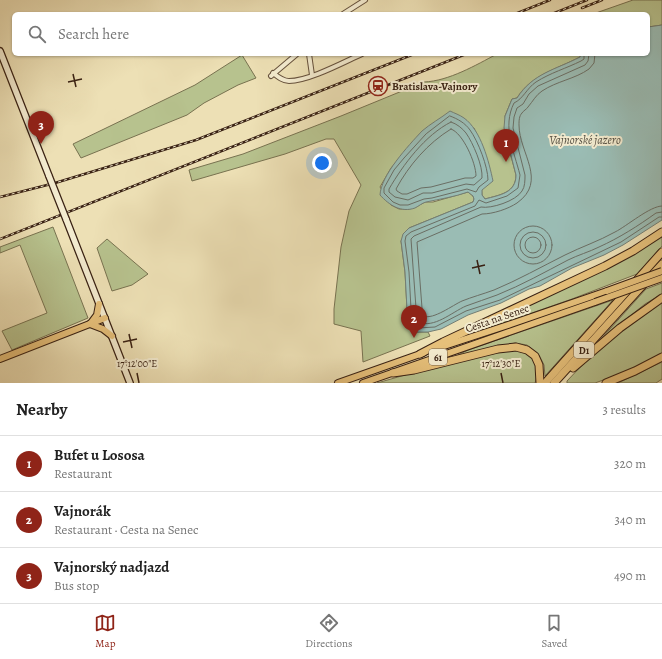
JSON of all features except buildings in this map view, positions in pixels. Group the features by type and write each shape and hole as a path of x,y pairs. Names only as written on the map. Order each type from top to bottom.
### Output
{"highway":[{"path":"420,354 620,258 662,232"},
{"name":"D1","path":"545,383 662,252"},
{"name":"D1","path":"555,383 662,264"},
{"path":"555,383 620,328 662,298"},
{"path":"393,373 414,370 498,349 516,347 527,350 535,356 539,365 540,383"},
{"path":"606,383 635,371 662,357"}],"main road":[{"path":"0,51 130,383"},
{"name":"Cesta na Senec","path":"338,383 662,271"},
{"name":"Cesta na Senec","path":"363,383 662,278"},
{"path":"90,324 97,315 99,304"},
{"path":"0,359 105,318"},
{"path":"90,324 102,329 112,336"}],"street":[{"path":"346,12 365,0"},
{"path":"295,56 272,75 289,81 297,80 357,56"},
{"path":"309,56 312,75"}],"green space":[{"path":"633,0 662,0 662,25 650,27 650,12 599,12"},
{"path":"240,56 243,56 256,78 238,85 204,103 187,115 81,158 73,144 195,85"},
{"path":"493,56 580,56 537,78 523,90 517,98 512,99 505,116 508,145 516,175 513,186 506,192 485,199 482,195 478,137 474,128 423,131 391,168 380,187 391,205 399,209 409,209 425,202 433,202 468,192 474,199 473,202 409,228 401,241 410,328 416,332 428,332 430,336 363,362 361,331 334,324 334,309 341,247 349,211 361,185 334,139 326,139 285,154 192,181 189,170 243,154 424,82 453,76"},
{"path":"53,227 88,318 12,350 2,331 47,313 20,245 0,253 0,247"},
{"path":"662,235 662,246 637,274 572,299 463,337 463,336"},
{"path":"107,239 148,274 132,285 112,291 97,248"},
{"path":"662,283 662,294 645,304 600,340 646,289"},
{"path":"613,300 545,376 544,365 539,355 527,345 515,343 456,356 468,350"},
{"path":"662,302 662,354 628,371 595,383 567,383 567,381 600,349 624,329"},
{"path":"516,349 532,358 537,371 535,383 377,383 440,365"},
{"path":"662,362 662,379 656,383 618,383"}],"water":[{"name":"Vajnorské jazero","path":"662,25 662,220 623,245 604,255 572,268 540,286 529,289 501,303 468,315 441,329 428,332 416,332 410,328 401,241 403,234 409,228 473,202 474,199 468,192 426,202 410,209 400,209 391,205 380,195 385,179 396,161 422,131 450,111 470,123 480,138 493,181 482,190 482,195 485,199 506,192 513,186 516,175 504,128 505,116 512,99 517,98 537,77 580,56 650,56 650,27"}],"railway":[{"path":"520,12 550,0"},
{"path":"557,12 587,0"},
{"path":"582,8 602,0"},
{"path":"0,197 55,183 196,140 409,56"},
{"path":"0,239 461,56"}],"place":[{"name":"Bratislava-Vajnory","path":"378,86"},
{"name":"Vajnorský nadjazd","path":"41,144"},
{"name":"Bufet u Lososa","path":"506,162"},
{"name":"Vajnorák","path":"414,338"}]}
